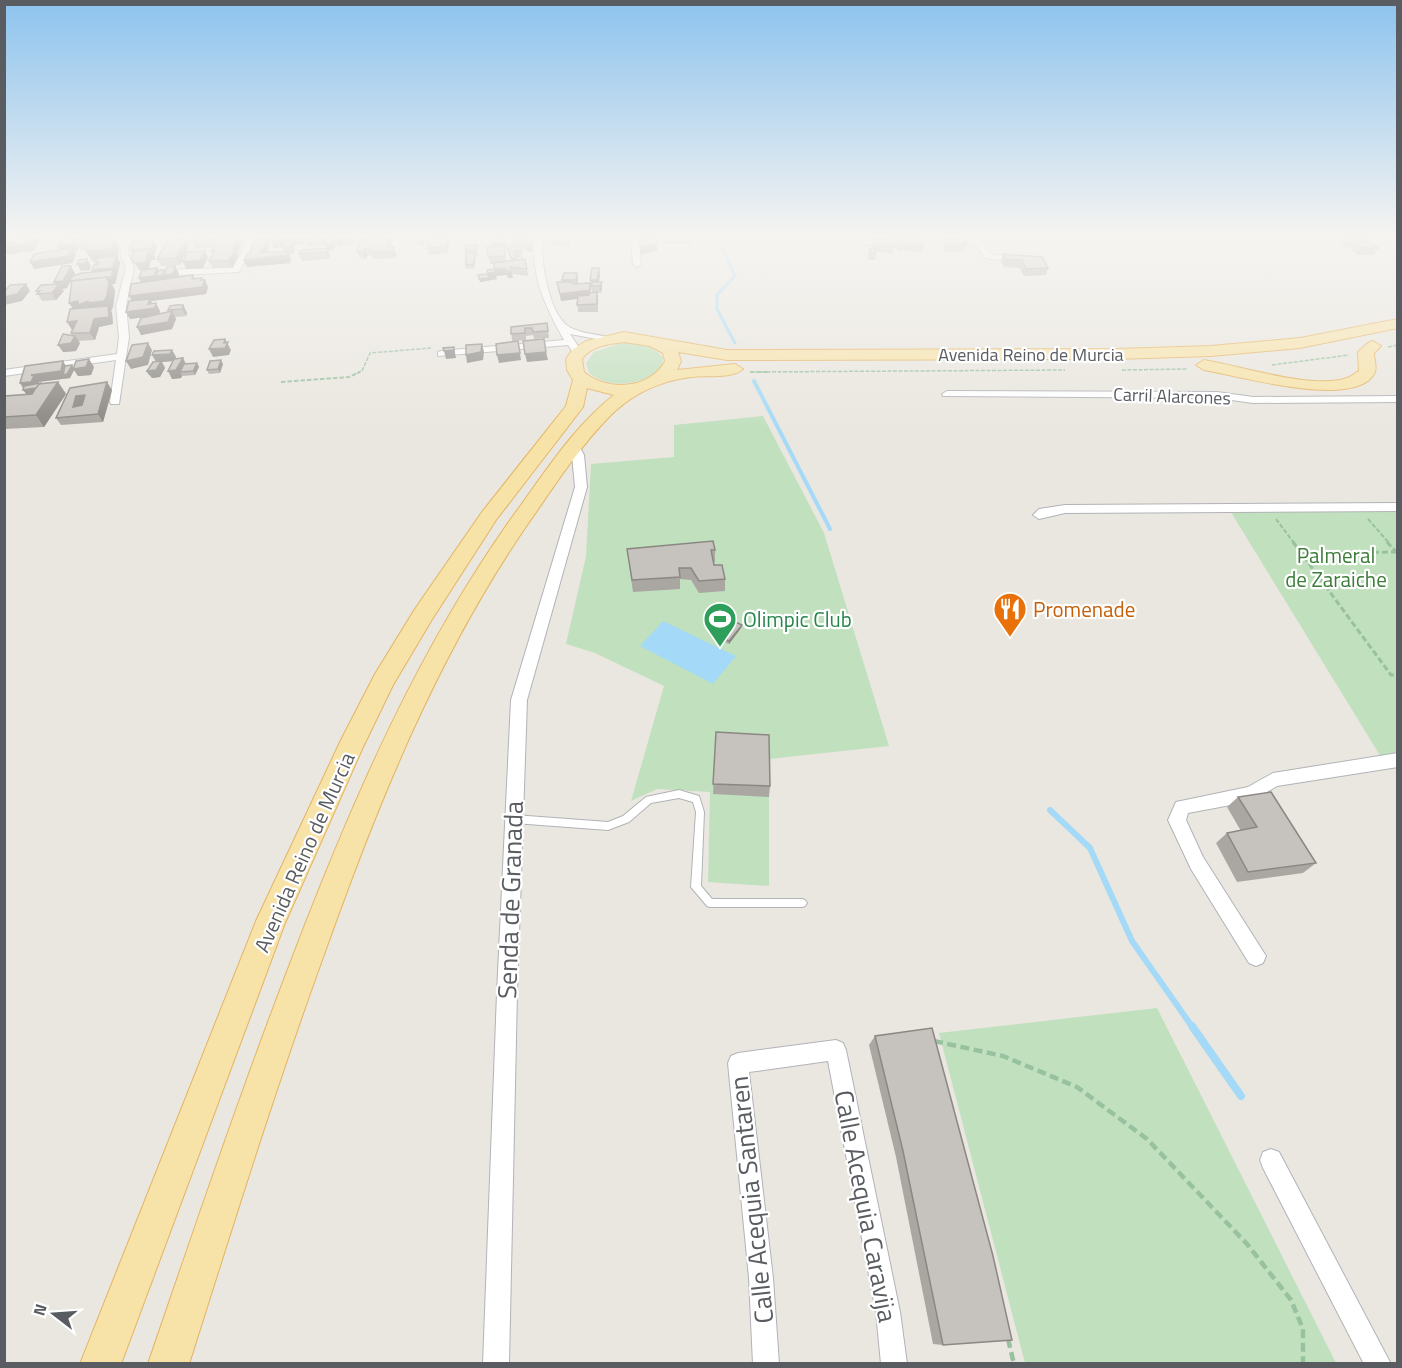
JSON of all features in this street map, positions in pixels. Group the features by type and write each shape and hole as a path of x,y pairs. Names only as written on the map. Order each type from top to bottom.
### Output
{"main road":[{"name":"Avenida Reino de Murcia","path":"168,1364 282,1026 325,908 387,757 467,602 522,517 598,415 633,389 650,385 663,378 710,369 1199,367 1279,360 1398,323"},
{"name":"Avenida Reino de Murcia","path":"605,339 642,338 663,345 727,355 1116,354 1321,347"},
{"path":"605,339 589,345 576,358 595,386 633,389"},
{"path":"1321,347 1342,341 1363,352 1395,343"},
{"path":"663,345 671,352 674,361 671,370 663,378"},
{"path":"1199,367 1227,368 1292,382 1331,385 1359,378 1367,371 1363,352"},
{"name":"Avenida Reino de Murcia","path":"100,1364 271,921 350,747 383,681 423,615 489,516 574,407 576,358"}],"street":[{"path":"115,402 124,337 121,306 123,302"},
{"path":"438,351 576,358 552,302"},
{"path":"560,325 576,333 605,339"},
{"path":"4,373 121,356"},
{"name":"Carril Alarcones","path":"947,394 1209,395 1253,400 1337,401 1398,399"},
{"name":"Senda de Granada","path":"496,1364 513,818 519,700 548,594 581,488 579,455 574,446"},
{"path":"1039,515 1065,509 1398,507"},
{"path":"1256,956 1197,863 1177,820 1182,807 1252,794 1273,780 1398,760"},
{"name":"Calle Acequia Santaren","path":"766,1364 761,1278 738,1063 836,1050"},
{"name":"Calle Acequia Caravija","path":"836,1050 888,1312 894,1364"},
{"path":"1271,1160 1378,1364"}],"lane":[{"path":"513,818 608,825 626,819 649,800 679,794 696,799 700,812 696,886 710,903 802,903"}],"path":[{"path":"1264,366 1363,352 1395,343"},
{"path":"281,382 357,376 362,371 370,353 377,351 438,351"},
{"path":"1119,370 1199,367"},
{"path":"746,372 1072,370"},
{"path":"1358,507 1396,553"},
{"path":"1268,508 1390,675 1398,675"},
{"path":"1301,553 1396,553"},
{"path":"935,1052 933,1040 1003,1056 1077,1087 1147,1139 1247,1244 1292,1300 1303,1329 1303,1364"},
{"path":"1006,1329 1014,1364"}],"green space":[{"path":"622,343 639,344 655,350 663,358 661,369 644,379 626,383 607,382 589,373 586,363 594,352"},
{"name":"Olimpic Club","path":"763,416 824,533 889,746 769,759 769,886 708,882 710,792 657,789 631,801 664,686 595,653 566,644 586,556 591,464 674,457 674,425"},
{"name":"Palmeral de Zaraiche","path":"1394,507 1397,511 1397,760 1384,762 1229,509"},
{"path":"1157,1008 1336,1363 1025,1363 939,1033"}],"water":[{"path":"663,621 736,656 713,684 640,646"}],"building":[{"path":"129,302 156,303 155,308 126,312"},
{"path":"577,302 597,302 597,304 577,305"},
{"path":"183,305 182,309 168,310 170,306"},
{"path":"108,306 109,317 94,319 90,333 71,333 77,321 67,322 70,309"},
{"path":"172,311 168,322 137,327 141,318"},
{"path":"547,323 548,331 533,332 532,328 525,328 525,333 511,334 511,327"},
{"path":"63,334 75,336 71,343 58,345"},
{"path":"225,339 224,343 228,342 225,348 209,349 214,340"},
{"path":"544,339 546,352 525,354 523,341"},
{"path":"518,341 520,353 497,355 496,344"},
{"path":"148,343 143,357 126,361 132,345"},
{"path":"482,344 481,352 466,355 466,345"},
{"path":"454,347 454,350 444,351 443,348"},
{"path":"172,350 170,354 152,355 154,351"},
{"path":"183,358 176,370 168,371 174,359"},
{"path":"89,359 86,367 73,369 76,361"},
{"path":"221,360 218,369 207,370 210,361"},
{"path":"63,361 61,371 31,375 34,376 31,382 20,383 25,366"},
{"path":"161,361 156,370 147,371 153,362"},
{"path":"197,363 193,371 180,372 184,364"},
{"path":"72,365 67,374 63,375 65,366"},
{"path":"58,382 36,415 4,417 5,396 32,394 38,384"},
{"path":"107,382 98,414 56,418 70,388","holes":["85,395 82,405 73,407 76,396"]},
{"path":"40,383 36,388 23,390 24,386"},
{"path":"713,541 715,550 711,550 714,565 722,565 725,579 699,581 691,568 679,568 680,577 632,580 627,549"},
{"path":"731,620 742,625 729,641 718,635"},
{"path":"716,732 769,735 770,786 713,784"},
{"path":"1271,792 1316,863 1248,872 1227,833 1257,827 1238,797"},
{"path":"932,1028 993,1256 1012,1340 943,1345 903,1151 875,1036"}],"waterway":[{"path":"717,302 717,309 735,343"},
{"path":"754,381 830,529"},
{"path":"1050,810 1090,848 1132,941 1193,1028"},
{"path":"1192,1026 1241,1096"}],"place":[{"name":"Promenade","path":"1010,638"},
{"name":"Olimpic Club","path":"720,648"}]}
